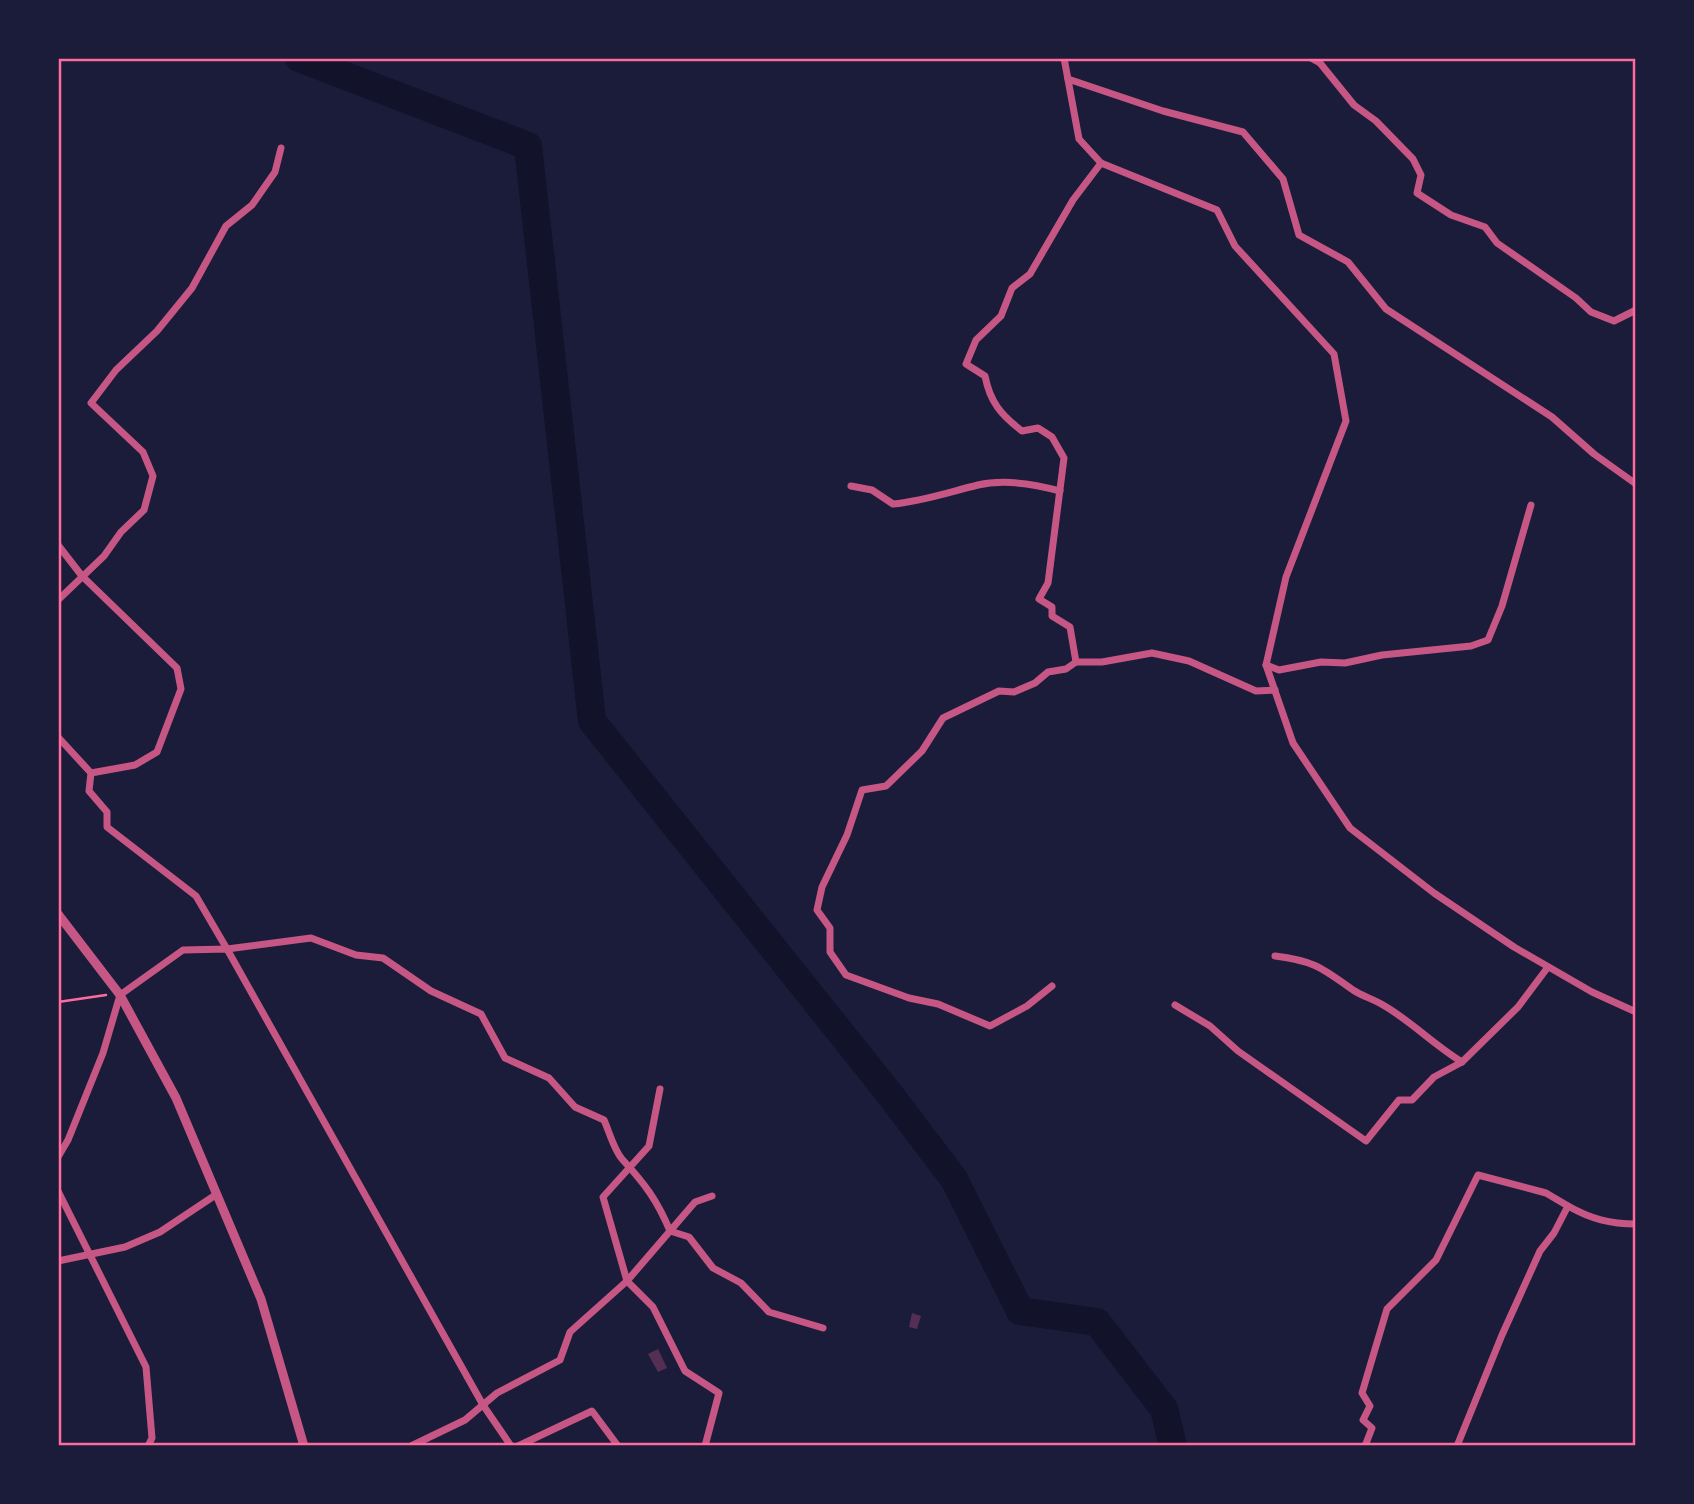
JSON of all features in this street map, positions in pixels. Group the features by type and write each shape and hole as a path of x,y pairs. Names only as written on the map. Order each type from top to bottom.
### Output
{"street":[{"path":"1064,58 1079,139 1101,163 1217,210 1235,246 1334,354 1346,421 1286,577 1266,665 1293,743 1350,828 1434,893 1548,967 1592,992 1636,1012"},
{"path":"1311,58 1320,63 1354,105 1376,121 1413,159 1421,175 1417,192 1451,215 1485,227 1497,243 1576,298 1591,312 1615,321 1636,310"},
{"path":"1068,79 1163,111 1242,132 1283,179 1299,235 1348,262 1386,309 1552,418 1636,484"},
{"path":"58,600 144,509 153,476 143,452 91,403 116,370 158,331 192,288 226,226 252,205 275,172 281,148"},
{"path":"1076,662 1070,626 1052,616 1052,607 1039,599 1048,583 1064,458 1052,438 1038,428 1022,430 1002,415 988,395 985,376 966,364 976,340 1001,316 1012,288 1030,274 1073,200 1101,163"},
{"path":"851,486 872,490 893,504 918,502 981,484 1017,483 1060,491"},
{"path":"1266,665 1279,670 1321,662 1345,663 1382,655 1471,646 1488,640 1502,606 1531,505"},
{"path":"58,545 82,576 177,668 181,690 158,752 135,765 91,773"},
{"path":"1052,986 1027,1006 990,1026 938,1004 909,999 846,975 830,953 830,928 817,910 822,887 846,835 862,790 886,786 922,751 943,718 999,691 1014,692 1035,683 1048,672 1066,669 1076,662 1102,662 1152,653 1189,661 1256,691 1275,690"},
{"path":"58,737 91,773 89,792 107,812 107,827 196,897 483,1405 511,1446"},
{"path":"58,914 120,995 176,1098 261,1299 304,1446"},
{"path":"58,1157 68,1140 103,1053 120,995 183,950 227,949 311,938 356,955 383,958 431,991 481,1014 505,1058 549,1078 575,1107 604,1120 621,1158 631,1166 658,1201 670,1231"},
{"path":"1275,956 1304,959 1331,971 1355,991 1382,1004 1435,1046 1462,1062"},
{"path":"1175,1005 1210,1026 1238,1051 1366,1141 1399,1100 1412,1100 1434,1077 1462,1062 1518,1007 1548,967"},
{"path":"660,1089 649,1146 603,1197 626,1281 653,1307 685,1371 719,1393 705,1446"},
{"path":"1365,1446 1372,1428 1363,1420 1370,1406 1362,1393 1387,1309 1436,1260 1478,1175 1546,1193 1588,1217 1617,1224 1636,1224"},
{"path":"58,1191 146,1367 152,1438 148,1446"},
{"path":"58,1261 125,1247 160,1232 217,1194"},
{"path":"411,1446 465,1420 498,1393 560,1360 570,1332 626,1281 695,1202 712,1196"},
{"path":"1457,1446 1502,1335 1541,1251 1569,1206"},
{"path":"670,1231 689,1237 713,1268 741,1283 769,1312 823,1328"},
{"path":"518,1446 592,1411 618,1446"}],"path":[{"path":"58,1002 120,995"}],"building":[{"path":"912,1313 921,1316 917,1329 909,1327"},
{"path":"658,1349 667,1368 658,1372 648,1354"}],"waterway":[{"path":"299,58 528,146 592,721 888,1092 954,1179 1020,1311 1097,1322 1164,1409 1173,1446"}]}
